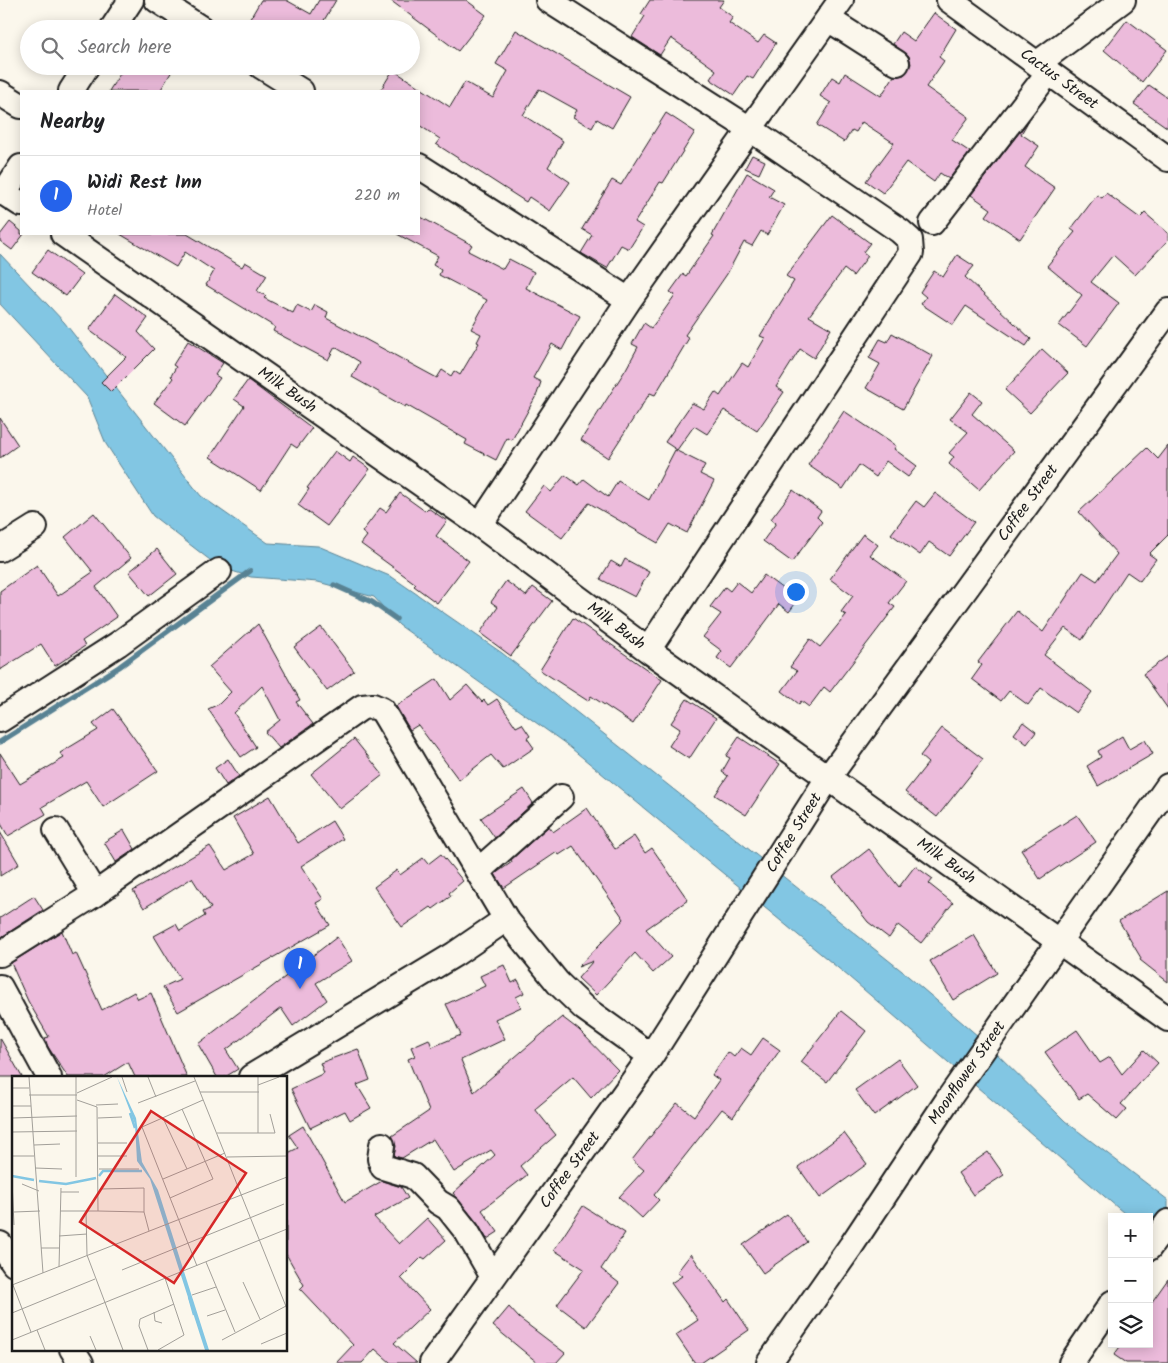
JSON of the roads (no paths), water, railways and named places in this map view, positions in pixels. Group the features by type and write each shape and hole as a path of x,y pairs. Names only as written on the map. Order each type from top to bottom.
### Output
{"street":[{"path":"118,20 131,0"},
{"path":"157,0 188,20"},
{"path":"548,0 750,130 900,230 910,240 911,252 648,650"},
{"name":"Cactus Street","path":"949,0 1168,159"},
{"path":"932,223 1043,68 1123,0"},
{"path":"480,525 629,300 834,9 897,63"},
{"path":"72,90 82,75"},
{"path":"275,75 299,90"},
{"path":"0,93 20,105"},
{"path":"420,167 629,300"},
{"path":"13,198 20,171"},
{"name":"Milk Bush","path":"65,235 480,525 648,650 1168,1019"},
{"name":"Coffee Street","path":"432,1363 651,1056 828,778 1168,311"},
{"path":"0,550 35,527"},
{"path":"0,720 118,644 219,571"},
{"path":"0,954 95,894 362,707 373,706 382,710 506,919 558,983 577,1001 651,1056"},
{"name":"Moonflower Street","path":"769,1363 947,1101 1168,786"},
{"path":"478,871 561,797"},
{"path":"56,830 95,894"},
{"path":"253,1076 455,954 506,919"},
{"path":"0,987 48,1076"},
{"path":"382,1145 380,1158 383,1167 413,1176 433,1198 448,1208 467,1232 493,1277"},
{"path":"0,1239 12,1230"},
{"path":"0,1244 12,1261"},
{"path":"1070,1363 1111,1303"},
{"path":"73,1350 81,1363"}],"water":[{"path":"0,254 64,322 201,496 268,543 318,546 392,577 502,653 902,971 985,1042 1065,1121 1168,1200 1168,1246 1153,1235 1153,1213 1124,1213 849,977 566,744 399,625 374,597 318,582 251,577 219,567 153,516 106,444 87,397 0,304"}],"waterway":[{"path":"0,742 119,667 250,571"},
{"path":"334,585 372,602 396,619"}],"place":[{"name":"Widi Rest Inn","path":"300,989"}]}
